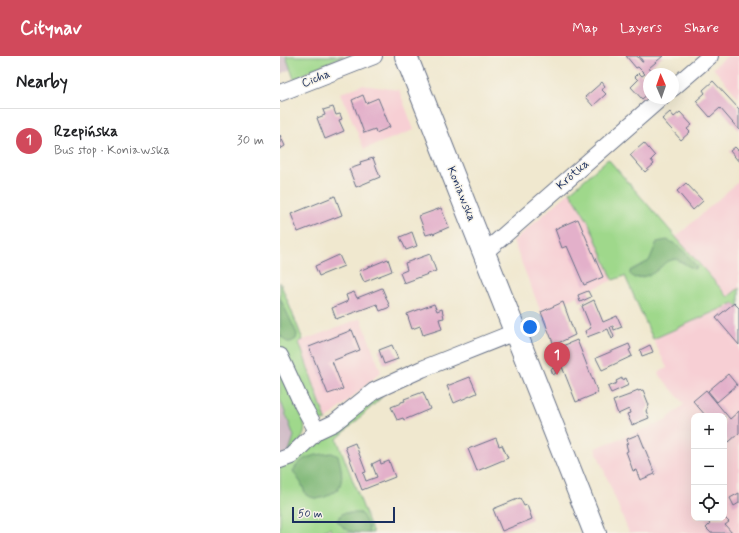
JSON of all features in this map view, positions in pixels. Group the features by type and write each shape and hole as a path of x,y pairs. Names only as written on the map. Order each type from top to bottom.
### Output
{"main road":[{"name":"Koniawska","path":"406,56 485,252 515,332 595,533"}],"street":[{"name":"Cicha","path":"280,93 374,56"},
{"path":"679,83 710,56"},
{"name":"Krótka","path":"485,252 655,104"},
{"path":"280,460 291,456 317,431 334,423 374,390 515,332"},
{"path":"280,356 302,404 317,431"}],"shaded area":[{"path":"280,56 286,56 291,69 280,74"},
{"path":"727,56 739,56 739,98 713,68"},
{"path":"362,85 399,90 414,130 364,149 341,93"},
{"path":"739,181 739,288 728,297 676,237"},
{"path":"570,192 588,221 613,280 541,312 513,241"},
{"path":"734,303 739,308 739,533 629,533 595,448 665,421 684,404 658,373 667,368 653,339"},
{"path":"361,318 381,372 326,420 299,342"},
{"path":"280,399 294,436 289,452 280,455"}],"green space":[{"path":"286,56 344,56 315,68 294,79"},
{"path":"608,159 728,297 739,288 739,308 734,303 653,339 625,276 613,280 588,221 570,192"},
{"path":"667,240 680,248 697,267 694,269 676,259 666,262 651,274 634,278 630,274 630,271 649,261 657,242"},
{"path":"280,282 303,340 299,342 326,420 322,421 315,419 303,399 280,345"},
{"path":"280,298 297,334 296,339 291,342 287,342 280,335"},
{"path":"280,367 305,427 303,436 289,452 294,436 280,399"},
{"path":"383,396 337,439 373,533 332,533 330,528 319,533 280,533 280,465 373,401"},
{"path":"332,453 338,456 342,473 341,482 336,491 323,498 315,498 306,495 301,483 293,471 305,459 315,455"},
{"path":"343,513 361,513 368,526 369,533 355,532 344,528 337,520"}],"building":[{"path":"626,56 637,56 643,62 639,56 663,56 649,68 643,68 643,72 638,67 636,68"},
{"path":"639,73 643,75 642,99 631,87 638,80 635,77"},
{"path":"713,81 739,109 739,130 720,108 710,117 696,101 705,93 703,90"},
{"path":"602,82 605,86 602,90 606,94 593,106 585,97"},
{"path":"363,95 366,103 378,98 390,127 376,133 375,129 364,133 352,100"},
{"path":"333,107 336,115 340,114 342,119 339,120 344,131 325,139 317,118 325,115 323,110"},
{"path":"670,112 674,117 680,112 692,125 687,129 690,132 681,140 662,119"},
{"path":"280,135 285,146 280,149"},
{"path":"644,143 655,156 651,160 654,164 645,172 630,155"},
{"path":"735,147 739,151 739,162 730,151"},
{"path":"373,158 380,177 356,187 349,169 361,165 360,162"},
{"path":"686,183 703,201 693,210 677,191"},
{"path":"335,196 342,215 298,232 291,214"},
{"path":"441,208 449,227 433,234 426,235 419,216"},
{"path":"578,219 603,277 584,285 567,246 562,248 555,229"},
{"path":"412,232 417,246 406,250 400,237"},
{"path":"430,254 436,271 404,283 400,273 407,270 405,263"},
{"path":"339,255 344,266 319,276 315,266"},
{"path":"388,259 392,271 364,282 359,271"},
{"path":"382,288 390,307 380,311 377,304 336,319 332,308 348,301 346,295 354,292 357,298"},
{"path":"588,291 591,297 580,302 578,295"},
{"path":"594,300 603,322 617,316 622,327 614,330 613,326 610,327 614,337 612,339 608,329 587,337 585,331 591,328 582,306"},
{"path":"563,302 575,335 554,345 541,312"},
{"path":"734,303 739,308 739,345 716,318"},
{"path":"434,304 437,311 442,309 444,318 439,319 442,329 423,335 420,326 412,329 407,314"},
{"path":"352,330 360,350 332,361 343,389 328,394 309,347"},
{"path":"577,340 598,393 576,402 555,349"},
{"path":"629,344 631,349 629,350 632,356 602,370 596,358"},
{"path":"392,345 398,359 384,364 379,350"},
{"path":"650,345 653,352 642,356 640,350"},
{"path":"554,368 556,373 553,375 551,369"},
{"path":"728,374 737,385 717,402 708,391"},
{"path":"470,377 477,393 454,403 447,386"},
{"path":"622,378 622,380 626,378 629,385 611,393 608,387 617,383 616,381"},
{"path":"638,390 643,390 649,405 646,411 649,418 632,425 627,414 630,413 629,409 618,414 613,401 632,394 631,393"},
{"path":"706,390 725,413 703,413 693,401"},
{"path":"423,392 430,409 404,420 403,418 397,420 391,407 405,401 404,399"},
{"path":"739,411 739,433 729,442 727,440 727,415 730,419"},
{"path":"639,434 655,474 640,480 636,470 633,471 626,452 628,451 626,444 628,443 627,439"},
{"path":"496,438 499,446 502,445 508,458 477,471 468,449"},
{"path":"355,443 366,472 363,473 366,481 377,477 372,464 380,460 381,464 389,461 395,477 362,490 345,447"},
{"path":"739,493 739,503 734,506 730,498"},
{"path":"520,498 524,506 527,505 532,519 502,531 493,509"},
{"path":"727,520 729,522 725,525 732,533 711,533 706,528 710,524 707,521"}],"place":[{"name":"Rzepińska","path":"557,375"}]}
